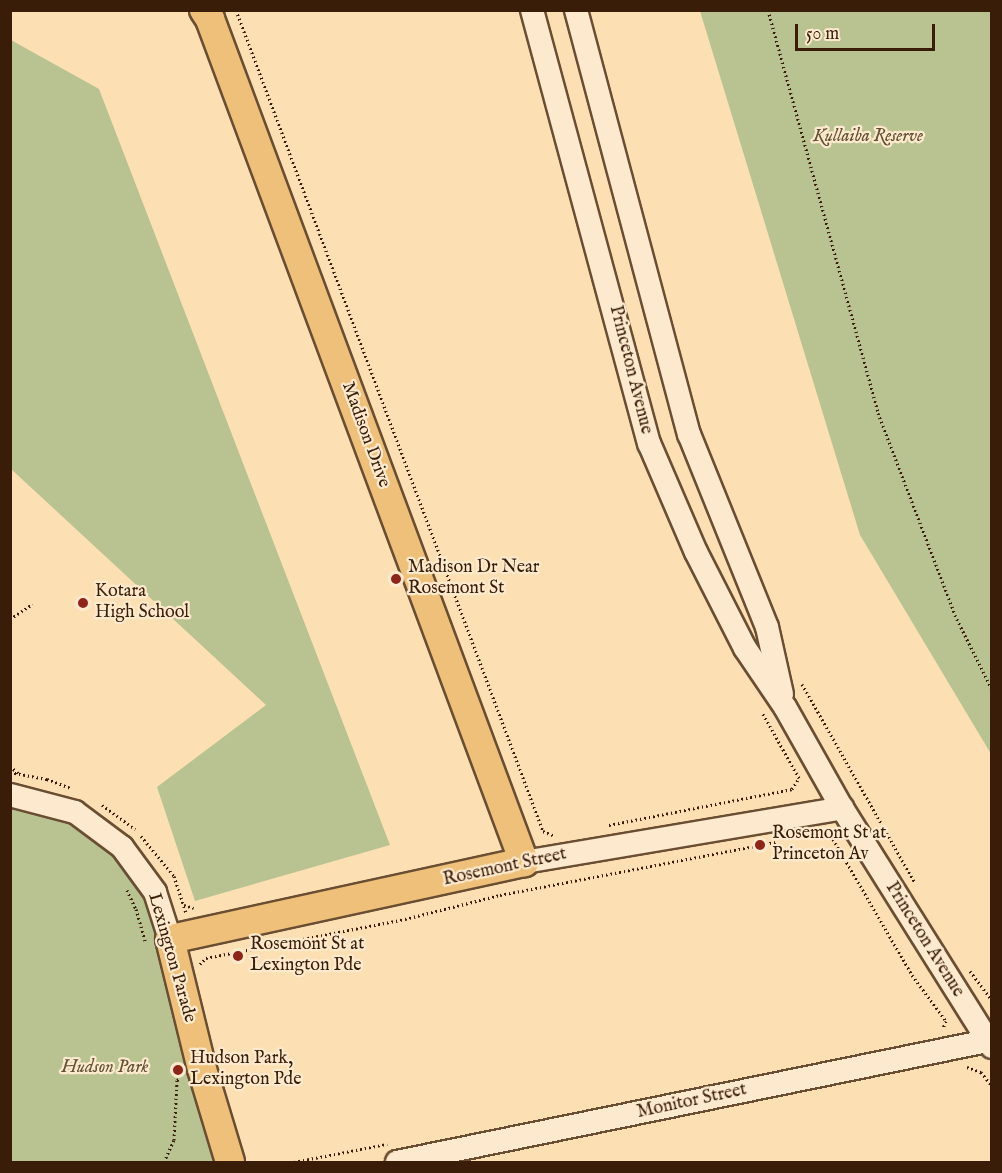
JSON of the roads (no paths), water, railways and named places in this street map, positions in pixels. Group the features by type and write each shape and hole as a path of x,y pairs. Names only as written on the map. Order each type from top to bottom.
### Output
{"main road":[{"name":"Madison Drive","path":"204,10 210,19 524,862"},
{"name":"Rosemont Street","path":"159,946 524,862"},
{"name":"Lexington Parade","path":"159,946 202,1069 230,1162"}],"street":[{"name":"Princeton Avenue","path":"532,10 649,443 696,552 745,648 785,707 842,808 989,1044"},
{"name":"Princeton Avenue","path":"576,10 689,434 767,627 785,707"},
{"name":"Lexington Parade","path":"10,795 25,797 75,812 122,847 155,892 159,946"},
{"name":"Rosemont Street","path":"524,862 842,808"},
{"name":"Monitor Street","path":"393,1153 989,1044"}],"place":[{"name":"Madison Dr Near Rosemont St","path":"396,579"},
{"name":"Kotara High School","path":"83,603"},
{"name":"Rosemont St at Princeton Av","path":"760,845"},
{"name":"Rosemont St at Lexington Pde","path":"238,956"},
{"name":"Hudson Park, Lexington Pde","path":"178,1070"}],"park label":[{"name":"Kullaiba Reserve","path":"868,137"},
{"name":"Hudson Park","path":"105,1068"}]}
